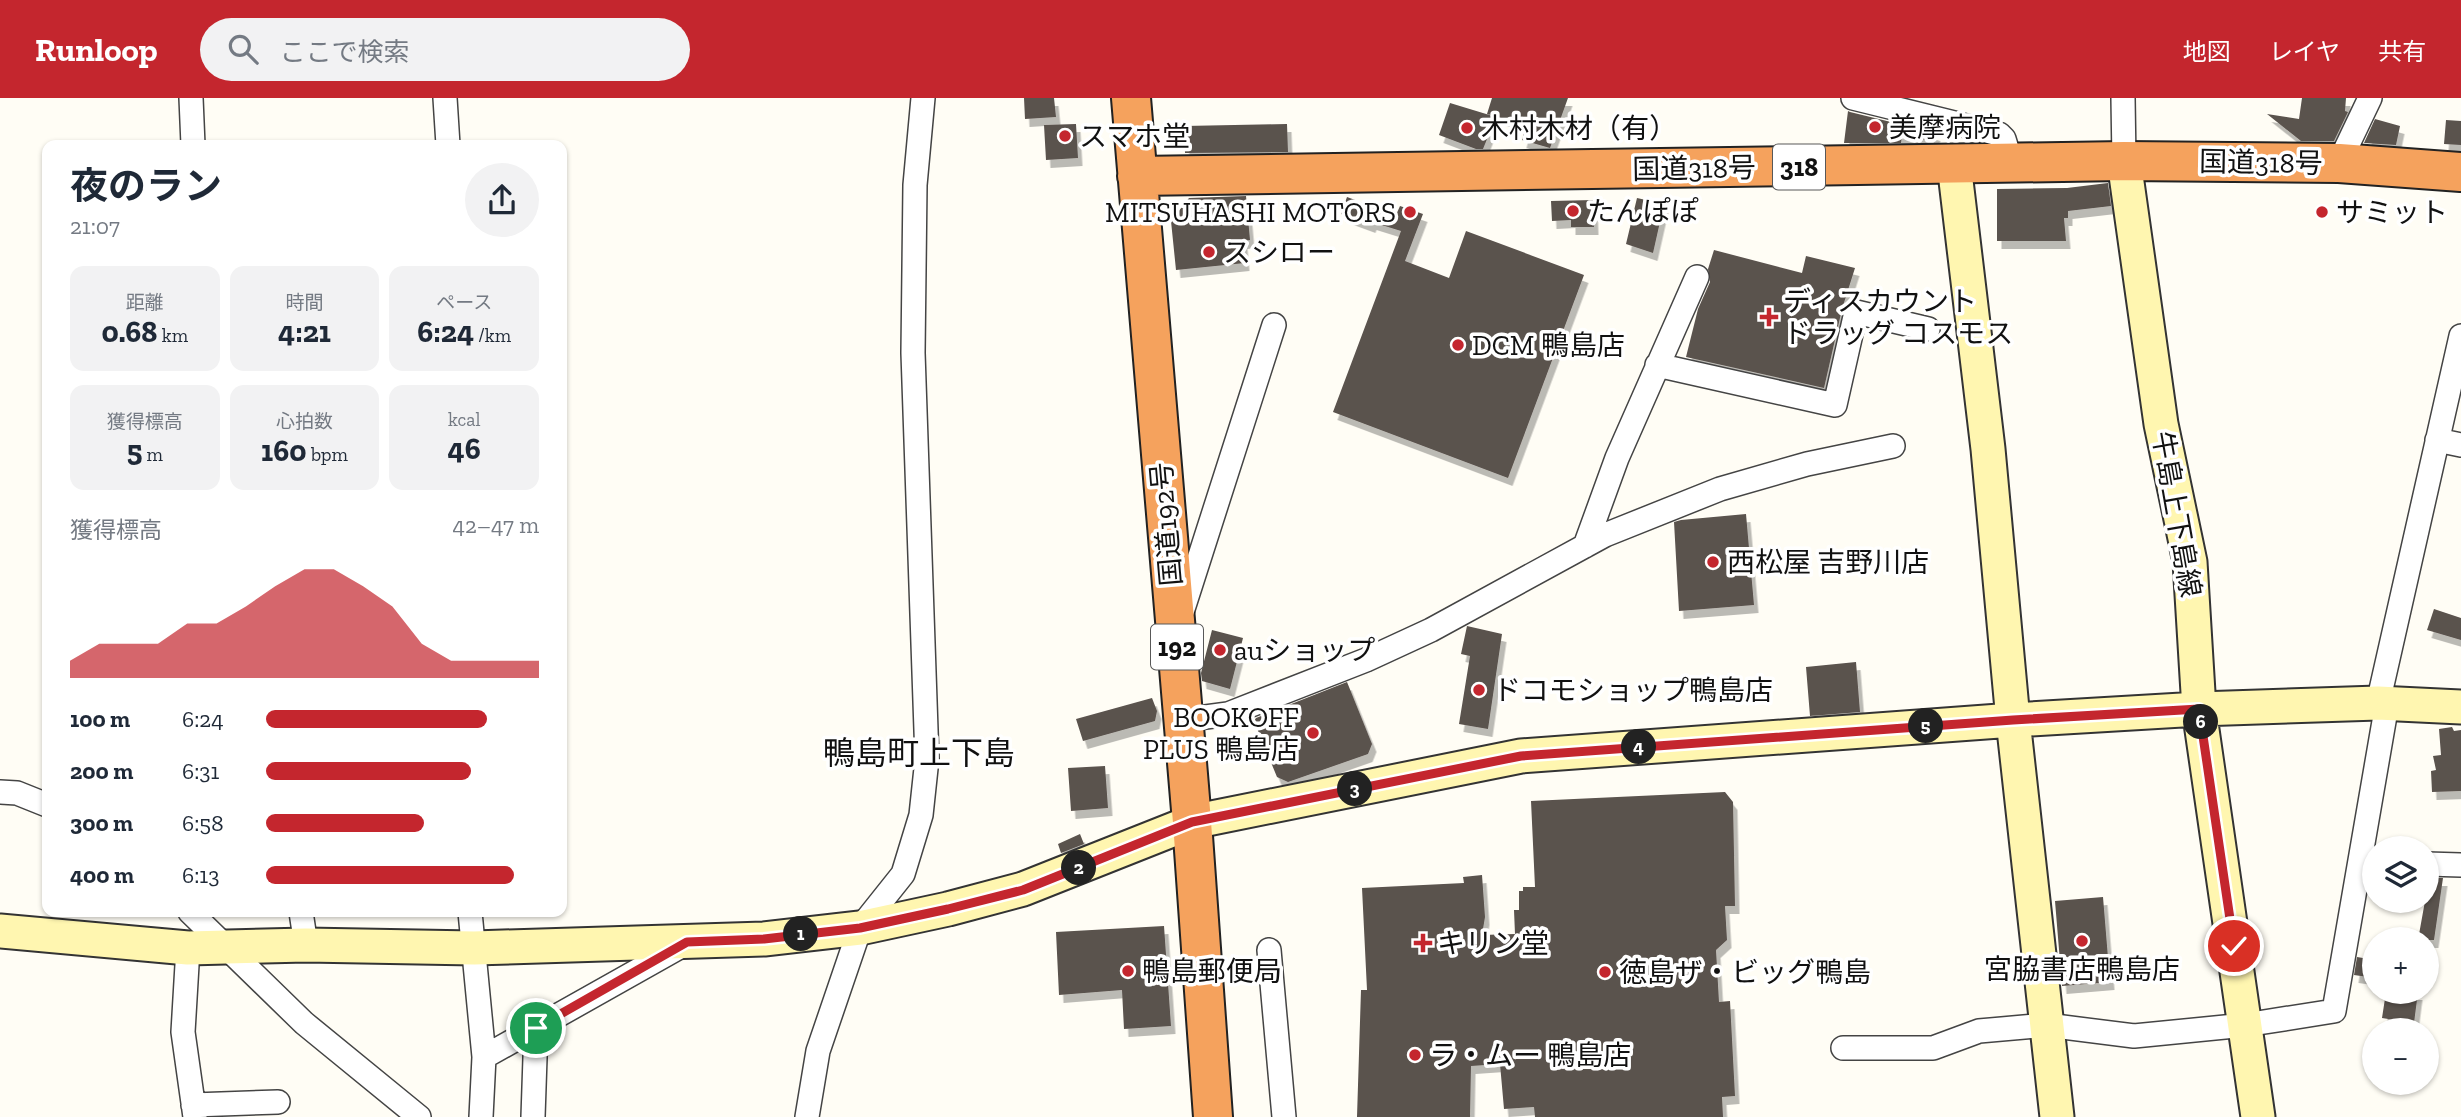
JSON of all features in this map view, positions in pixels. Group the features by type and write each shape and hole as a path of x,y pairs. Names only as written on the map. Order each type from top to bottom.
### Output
{"highway":[{"name":"国道192号","path":"1131,98 1192,822 1213,1117"},
{"name":"国道318号","path":"1137,177 2124,161 2339,163 2461,173"}],"street":[{"path":"191,98 193,140"},
{"path":"445,98 448,140"},
{"path":"807,1117 818,1051 860,928 903,874 920,815 927,759 913,353 915,185 923,98"},
{"path":"1853,98 1999,134 2004,139 2011,162"},
{"path":"2123,98 2124,161"},
{"path":"2339,163 2370,98"},
{"name":"牛島上下島線","path":"2124,161 2161,425 2190,562 2199,709 2258,1117"},
{"path":"1954,164 1988,449 2013,720 2057,1117"},
{"path":"1585,546 1617,458 1697,277"},
{"path":"1657,365 1835,405 1856,312 1927,329"},
{"path":"1176,633 1274,325"},
{"path":"2370,836 2383,703 2461,336"},
{"path":"2437,440 2461,445"},
{"path":"1183,720 1228,714 1366,660 1432,630 1605,535 1720,489 1807,464 1893,446"},
{"path":"0,931 188,948 306,945 474,948 764,939 860,928 1023,890 1192,822 1521,756 2199,709 2383,703 2461,707"},
{"path":"0,792 17,793 42,803"},
{"path":"2439,864 2461,865"},
{"path":"1843,1048 1933,1048 1979,1031 2047,1025 2134,1036 2245,1025 2334,1012 2362,886"},
{"path":"195,917 304,1023 419,1117"},
{"path":"303,917 306,945"},
{"path":"471,917 484,1057 481,1117"},
{"path":"484,1057 687,942"},
{"path":"188,948 183,1032 194,1111 278,1102"},
{"path":"1269,950 1284,1117"},
{"path":"533,1117 536,1028"}],"building":[{"path":"1024,98 1054,98 1056,117 1025,119"},
{"path":"1492,98 1568,98 1550,148 1522,140 1526,125 1487,114"},
{"path":"2302,98 2346,98 2345,111 2348,112 2334,141 2301,141 2267,114 2299,119"},
{"path":"1450,103 1496,117 1483,149 1476,149 1439,135"},
{"name":"美摩病院","path":"1848,111 1936,133 1933,141 1902,136 1901,143 1844,143"},
{"path":"2375,119 2400,126 2396,145 2364,143"},
{"path":"2446,120 2461,121 2461,145 2444,144"},
{"path":"1076,124 1078,158 1046,160 1044,125"},
{"path":"1287,124 1288,152 1185,153 1184,126"},
{"path":"2108,183 2111,206 2068,211 2068,218 2064,218 2066,241 1997,241 1997,189 2067,188"},
{"name":"スシロー","path":"1246,196 1250,240 1243,241 1245,263 1176,270 1171,221 1189,198"},
{"name":"DCM 鴨島店","path":"1347,197 1396,215 1400,206 1423,214 1405,261 1449,278 1466,231 1584,275 1508,478 1333,412 1401,231 1372,222 1371,225 1341,214"},
{"path":"1637,198 1664,204 1653,253 1626,244"},
{"name":"たんぽぽ","path":"1593,200 1594,227 1571,227 1571,220 1552,221 1551,201"},
{"name":"ディスカウント ドラッグ コスモス","path":"1714,250 1802,273 1806,256 1855,268 1842,309 1824,388 1686,357 1698,309 1710,282 1708,269"},
{"name":"西松屋 吉野川店","path":"1746,514 1754,605 1679,611 1674,522"},
{"path":"2434,609 2461,618 2461,640 2427,630"},
{"name":"ドコモショップ鴨島店","path":"1467,626 1502,634 1488,729 1459,724 1470,656 1461,654"},
{"path":"1212,630 1243,638 1230,689 1202,681 1201,673"},
{"path":"1856,662 1860,712 1810,716 1806,667"},
{"name":"BOOKOFF PLUS 鴨島店","path":"1347,682 1372,744 1368,754 1288,782 1277,777 1254,721 1256,718"},
{"path":"1152,698 1157,711 1155,721 1083,741 1076,719"},
{"path":"2452,727 2454,731 2461,730 2461,791 2432,792 2431,771 2436,770 2433,756 2441,755 2439,729"},
{"path":"1105,766 1108,808 1071,811 1068,768"},
{"name":"徳島ザ・ビッグ鴨島","path":"1725,792 1733,802 1735,906 1725,906 1727,940 1716,950 1719,1002 1730,1001 1735,1096 1722,1097 1723,1117 1535,1117 1534,1107 1504,1109 1500,1064 1471,1066 1470,1117 1357,1117 1361,990 1367,990 1362,888 1464,883 1463,877 1482,875 1485,917 1482,935 1515,934 1514,910 1519,910 1519,891 1523,891 1523,887 1535,887 1531,801"},
{"path":"1080,834 1084,844 1061,853 1058,844"},
{"path":"2439,878 2443,878 2439,906"},
{"name":"宮脇書店鴨島店","path":"2103,897 2110,982 2062,986 2055,901"},
{"path":"2423,913 2438,913 2436,927 2420,927"},
{"name":"鴨島郵便局","path":"1164,926 1171,1026 1124,1029 1122,990 1059,995 1056,932"},
{"path":"2357,957 2362,958 2362,976 2354,975"},
{"path":"2384,1004 2416,1004 2415,1018 2382,1018"}],"place":[{"name":"美摩病院","path":"1875,127"},
{"name":"木村木材（有）","path":"1467,128"},
{"name":"スマホ堂","path":"1065,136"},
{"name":"たんぽぽ","path":"1573,211"},
{"name":"MITSUHASHI MOTORS","path":"1410,212"},
{"name":"サミット","path":"2322,212"},
{"name":"スシロー","path":"1209,252"},
{"name":"ディスカウント ドラッグ コスモス","path":"1769,317"},
{"name":"DCM 鴨島店","path":"1458,345"},
{"name":"西松屋 吉野川店","path":"1713,562"},
{"name":"auショップ","path":"1220,650"},
{"name":"ドコモショップ鴨島店","path":"1479,690"},
{"name":"BOOKOFF PLUS 鴨島店","path":"1313,733"},
{"name":"宮脇書店鴨島店","path":"2082,941"},
{"name":"キリン堂","path":"1423,943"},
{"name":"鴨島郵便局","path":"1128,971"},
{"name":"徳島ザ・ビッグ鴨島","path":"1605,972"},
{"name":"ラ・ムー 鴨島店","path":"1415,1055"}],"district":[{"name":"鴨島町上下島","path":"919,753"}],"route":[{"path":"536,1028 687,942 764,939 860,928 948,909 1023,890 1192,822 1521,756 2199,709 2234,946"}]}
